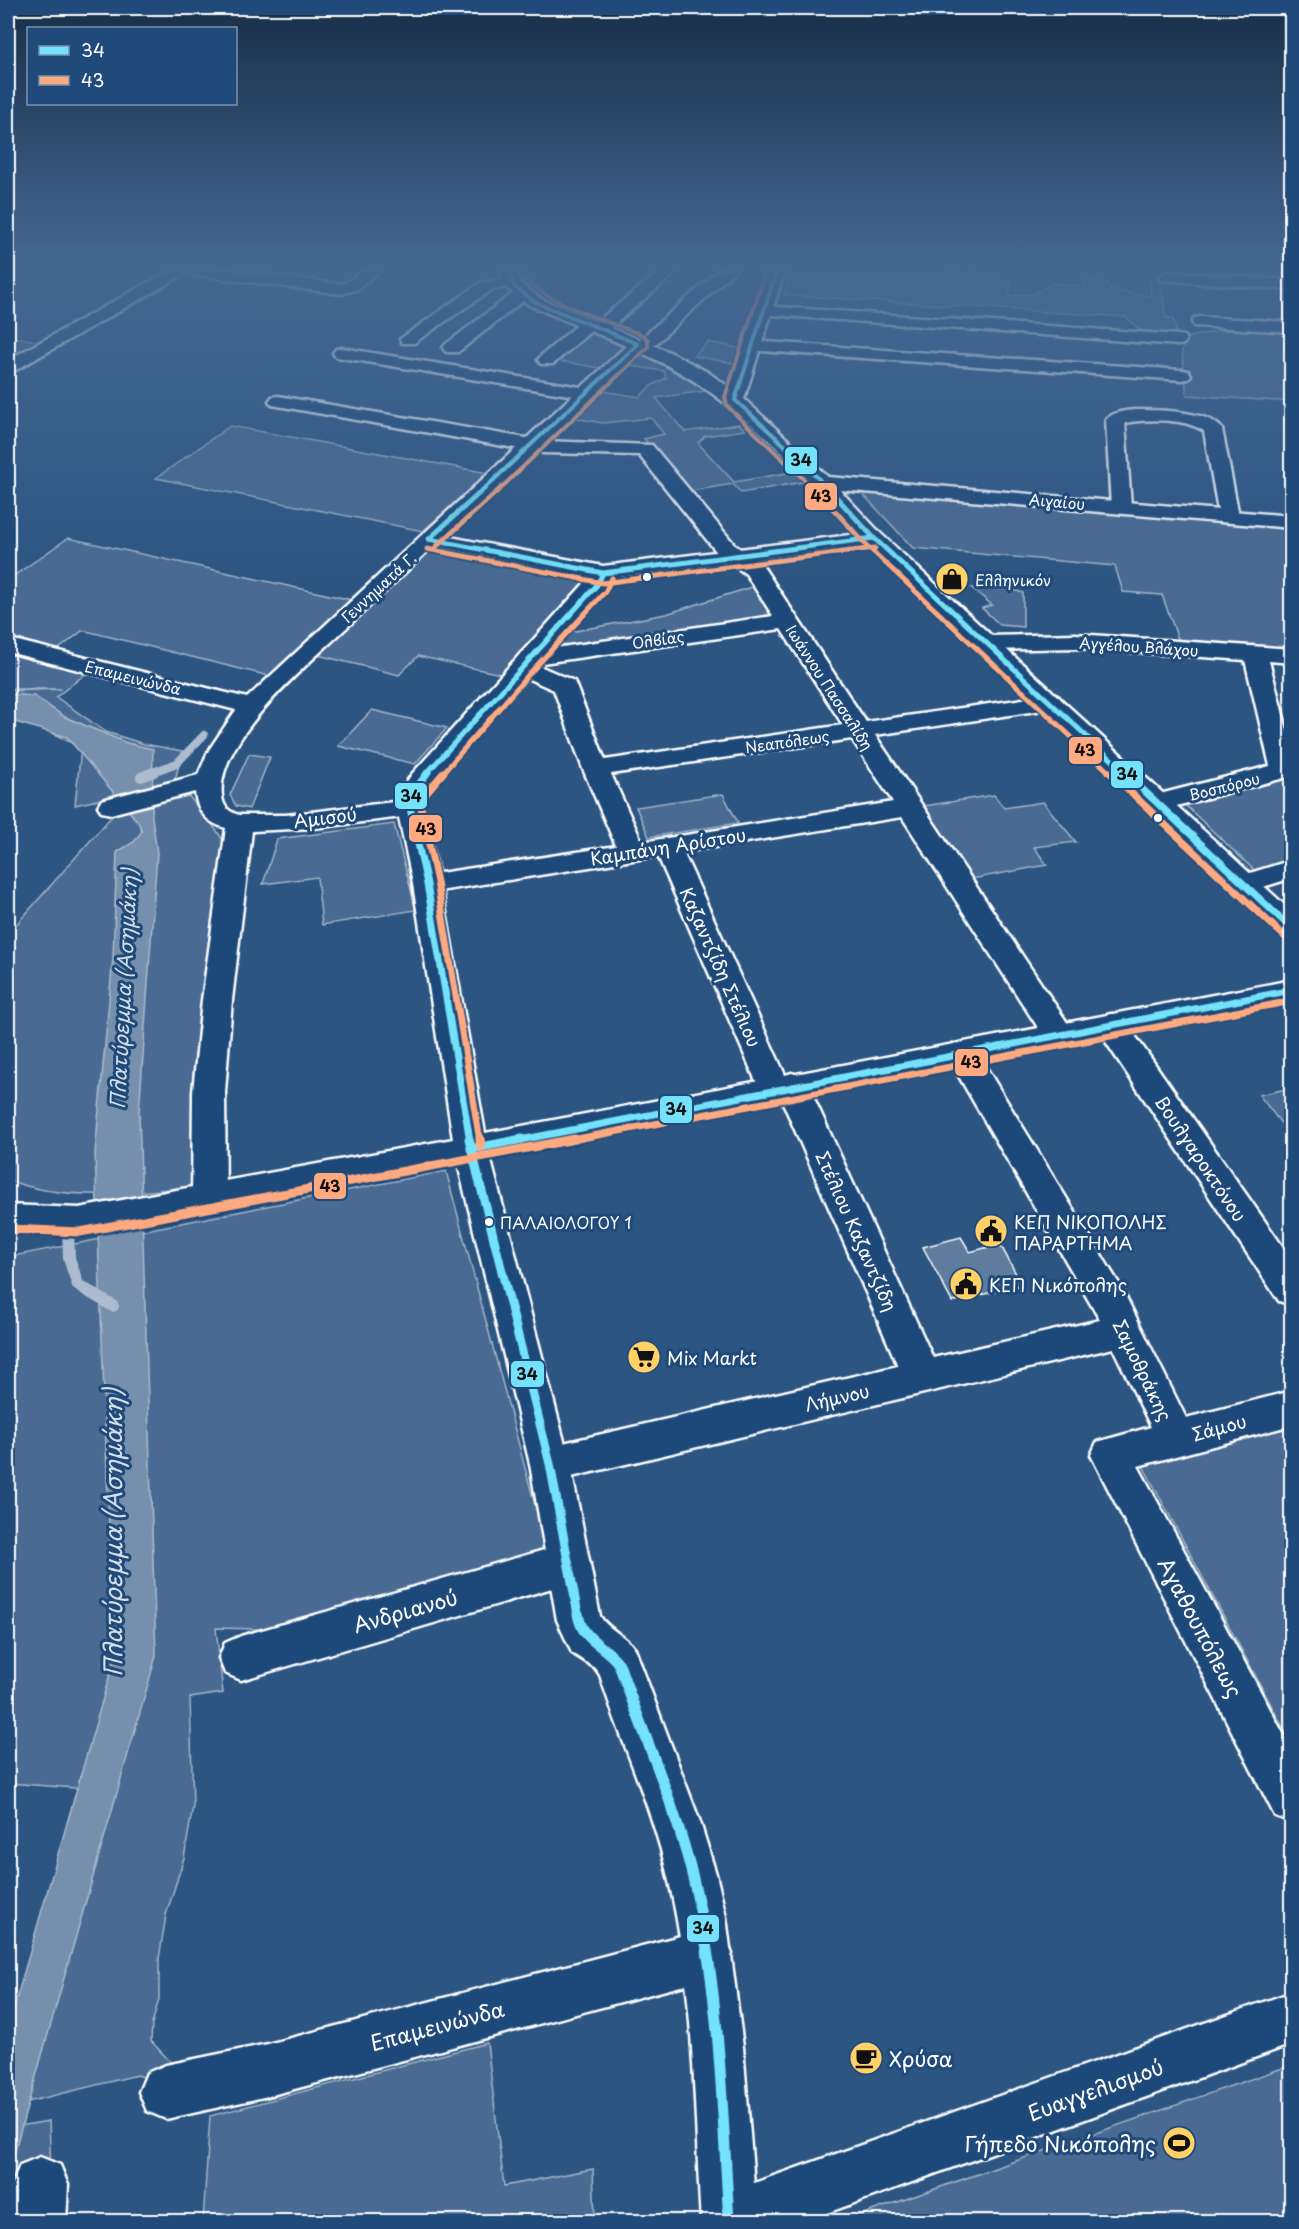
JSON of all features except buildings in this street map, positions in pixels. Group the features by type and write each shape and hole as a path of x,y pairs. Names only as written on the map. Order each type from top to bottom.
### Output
{"street":[{"path":"471,374 587,393"},
{"name":"Γεννηματά Γ.","path":"240,823 223,819 215,812 209,797 210,780 226,742 253,707 288,670 608,374"},
{"path":"697,374 735,400 821,482 874,538 1292,929"},
{"path":"703,377 730,379 744,374"},
{"path":"735,400 744,374"},
{"path":"1167,374 1182,375"},
{"name":"Ιωάννου Πασσαλίδη","path":"278,401 532,445 645,449 727,550 754,570 1059,1035"},
{"path":"1121,507 1115,420 1128,415 1191,419 1204,422 1214,429 1229,516"},
{"name":"Αιγαίου","path":"821,482 1292,522"},
{"path":"854,516 854,508 865,496 893,488"},
{"path":"429,539 603,573 874,538"},
{"path":"603,573 597,585 525,662 421,780 411,795 410,808 428,884 471,1149 549,1464 579,1620 588,1638 611,1653 619,1664 691,1874 707,1954 729,2221"},
{"name":"Ολβίας","path":"525,662 787,621"},
{"name":"Αγγέλου Βλάχου","path":"987,644 1076,641 1292,656"},
{"name":"Επαμεινώνδα","path":"14,647 253,707"},
{"path":"1255,654 1288,769"},
{"path":"525,662 566,686 596,769 633,852"},
{"name":"Νεαπόλεως","path":"596,769 1050,702"},
{"name":"Βοσπόρου","path":"1157,803 1288,769"},
{"path":"111,806 210,780"},
{"name":"Αμισού","path":"240,823 285,822 410,808"},
{"name":"Καμπάνη Αρίστου","path":"428,884 909,808"},
{"path":"209,1199 209,1092 217,1000 240,823"},
{"name":"Καζαντζίδη Στέλιου","path":"667,846 784,1087"},
{"path":"1244,884 1292,869"},
{"path":"21,1220 79,1222 209,1199 1292,990"},
{"name":"Βουλγαροκτόνου","path":"1111,1025 1292,1290"},
{"name":"Σαμοθράκης","path":"962,1053 1125,1330 1176,1439"},
{"name":"Στέλιου Καζαντζίδη","path":"784,1087 922,1377"},
{"name":"Λήμνου","path":"549,1464 1125,1330"},
{"name":"Σάμου","path":"1111,1455 1292,1408"},
{"name":"Αγαθουπόλεως","path":"1111,1455 1292,1799"},
{"name":"Ανδριανού","path":"242,1658 569,1563"},
{"name":"Επαμεινώνδα","path":"166,2092 267,2070 707,1954"},
{"name":"Ευαγγελισμού","path":"729,2221 1292,2018"}],"shaded area":[{"path":"665,374 683,374 711,390 656,398 685,432 739,424 745,430 705,436 698,443 734,482 798,471 809,481 741,493 733,484 691,491 644,439 664,434 651,418 603,423 570,417 598,390 640,397 649,387 666,378"},
{"path":"1185,374 1291,374 1291,402 1187,395"},
{"path":"230,426 488,473 423,531 156,478"},
{"path":"860,491 1291,526 1291,650 1179,642 1162,595 1123,592 1115,566 913,548"},
{"path":"68,538 352,600 269,676 82,631 45,660 89,671 56,697 106,732 144,744 183,751 174,783 75,805 81,748 26,719 8,719 8,691 61,689 8,689 8,580"},
{"path":"436,547 584,577 587,582 500,674 418,656 399,675 314,654 427,549"},
{"path":"755,586 775,619 566,650 562,641 570,632 666,614"},
{"path":"972,588 1011,589 1023,593 1023,627 1000,625 982,608 992,605"},
{"path":"372,710 447,728 415,764 338,746"},
{"path":"249,754 270,757 249,809 236,806 230,795"},
{"path":"1291,775 1291,860 1255,871 1184,804"},
{"path":"187,794 214,827 225,845 221,891 214,906 210,930 193,1077 192,1186 146,1192 76,1194 30,1187 8,1180 8,934 111,817 121,811"},
{"path":"723,794 738,823 649,837 636,807"},
{"path":"994,795 1004,808 1043,802 1076,842 1034,847 1047,865 972,879 924,806"},
{"path":"394,824 416,910 322,925 317,877 263,884 277,839"},
{"path":"1292,1088 1291,1136 1259,1095"},
{"path":"446,1171 549,1558 259,1629 216,1628 223,1693 190,1698 193,1806 184,1858 166,1915 159,1959 159,1999 152,2024 151,2041 179,2071 147,2078 137,2075 28,2102 116,1791 8,1783 8,1257"},
{"path":"1291,1427 1291,1742 1142,1464"},
{"path":"487,2043 504,2186 593,2169 595,2221 203,2221 210,2116"},
{"name":"Γήπεδο Νικόπολης","path":"1291,2065 1291,2221 843,2221"},
{"path":"49,2121 51,2170 23,2221 8,2222 8,2128"}],"water":[{"name":"Πλατύρεμμα (Ασημάκη)","path":"8,694 34,696 65,717 127,743 153,749 152,817 157,853 139,1113 156,1656 8,2174 8,2028 114,1660 95,1153 113,957 117,852 134,842 142,831 138,822 67,737 8,720"}],"waterway":[{"path":"150,773 177,763 204,735"},
{"path":"141,777 154,772"},
{"path":"68,1228 69,1258 78,1285 113,1306"}],"transit line":[{"name":"34","path":"429,539 533,445 607,374"},
{"name":"43","path":"436,547 540,453 620,374"},
{"name":"43","path":"732,374 725,397 727,406 797,470 867,546 1285,937"},
{"name":"34","path":"743,374 735,400 804,463 874,538 1292,929"},
{"name":"34","path":"429,539 603,573 874,538"},
{"name":"43","path":"427,549 603,583 875,548"},
{"name":"34","path":"603,573 597,585 421,780 411,795 410,808 427,884 471,1149 550,1464 579,1620 588,1638 611,1653 619,1664 667,1794 692,1874 714,2003 729,2222"},
{"name":"43","path":"481,1147 421,799 529,674 605,592 612,578"},
{"name":"34","path":"471,1149 1292,990"},
{"name":"43","path":"8,1229 80,1232 211,1209 1292,1001"}],"place":[{"name":"Ελληνικόν","path":"952,579"},
{"name":"ΠΑΛΑΙΟΛΟΓΟΥ 1","path":"489,1222"},
{"name":"ΚΕΠ ΝΙΚΟΠΟΛΗΣ ΠΑΡΑΡΤΗΜΑ","path":"991,1231"},
{"name":"ΚΕΠ Νικόπολης","path":"966,1284"},
{"name":"Mix Markt","path":"644,1357"},
{"name":"Χρύσα","path":"866,2058"},
{"name":"Γήπεδο Νικόπολης","path":"1179,2143"}]}
